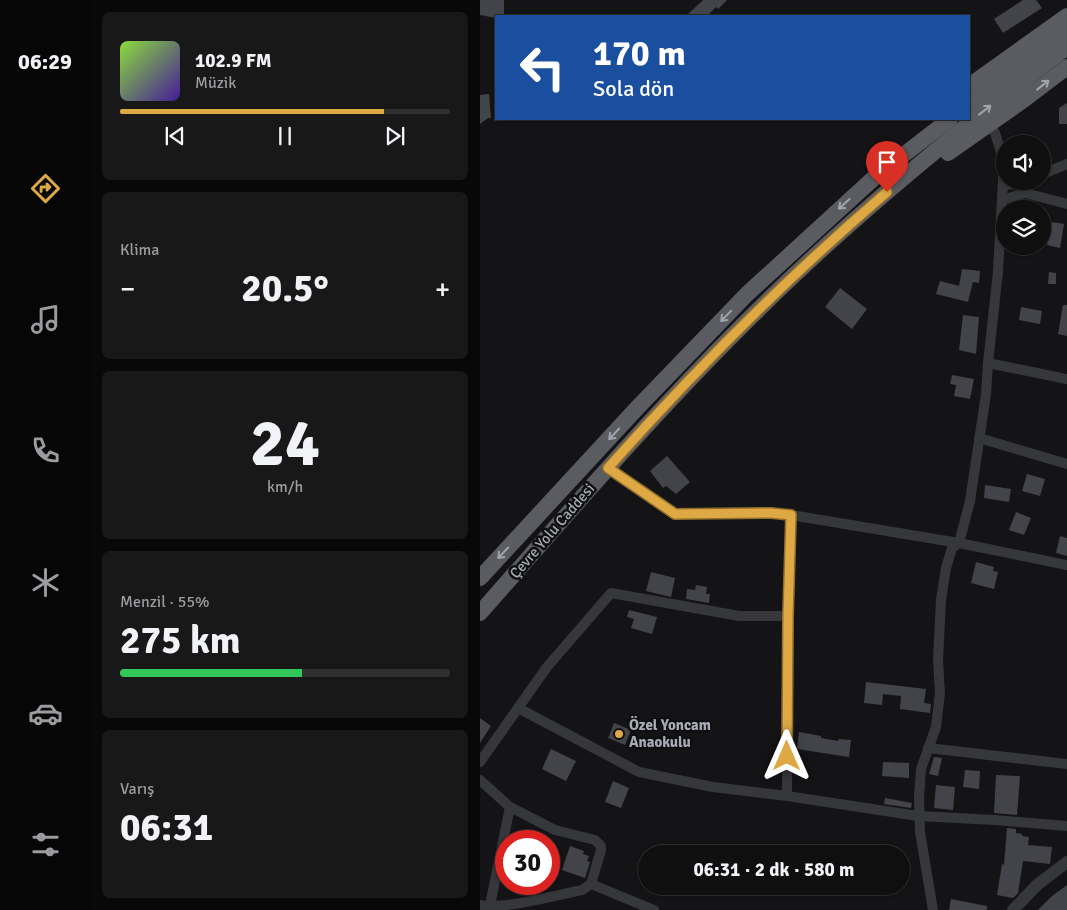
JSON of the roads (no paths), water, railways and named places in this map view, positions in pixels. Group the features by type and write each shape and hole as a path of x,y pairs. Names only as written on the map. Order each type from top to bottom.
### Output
{"highway":[{"path":"970,85 1067,16"},
{"path":"970,103 1067,31"},
{"name":"Çevre Yolu Caddesi","path":"480,613 651,420 757,310 834,237 887,192 970,122 1067,47"},
{"path":"887,192 912,179 1067,67"},
{"path":"875,177 897,151 930,120"},
{"name":"Çevre Yolu Caddesi","path":"480,578 638,407 747,294 875,177 949,120"}],"street":[{"path":"989,124 996,136"},
{"path":"1051,170 1067,164"},
{"path":"1003,190 1002,200 1025,193 1067,204"},
{"path":"933,910 918,816 921,769 936,727 940,693 939,629 942,592 952,548 959,543 970,501 986,394 999,255"},
{"path":"988,363 1067,379"},
{"path":"979,438 1067,464"},
{"path":"608,468 675,514 771,513 791,515 959,543 1067,565"},
{"path":"787,796 788,616 791,515"},
{"path":"480,762 547,668 611,593 739,616 788,616"},
{"path":"518,708 639,772 713,787 918,816 1067,826"},
{"path":"928,748 1067,764"},
{"path":"480,780 510,807 555,830 595,840 602,850 591,884 582,890 486,908 510,807"},
{"path":"1014,910 1037,885 1067,862"},
{"path":"591,884 654,910"}],"place":[{"name":"Özel Yoncam Anaokulu","path":"619,734"}]}
